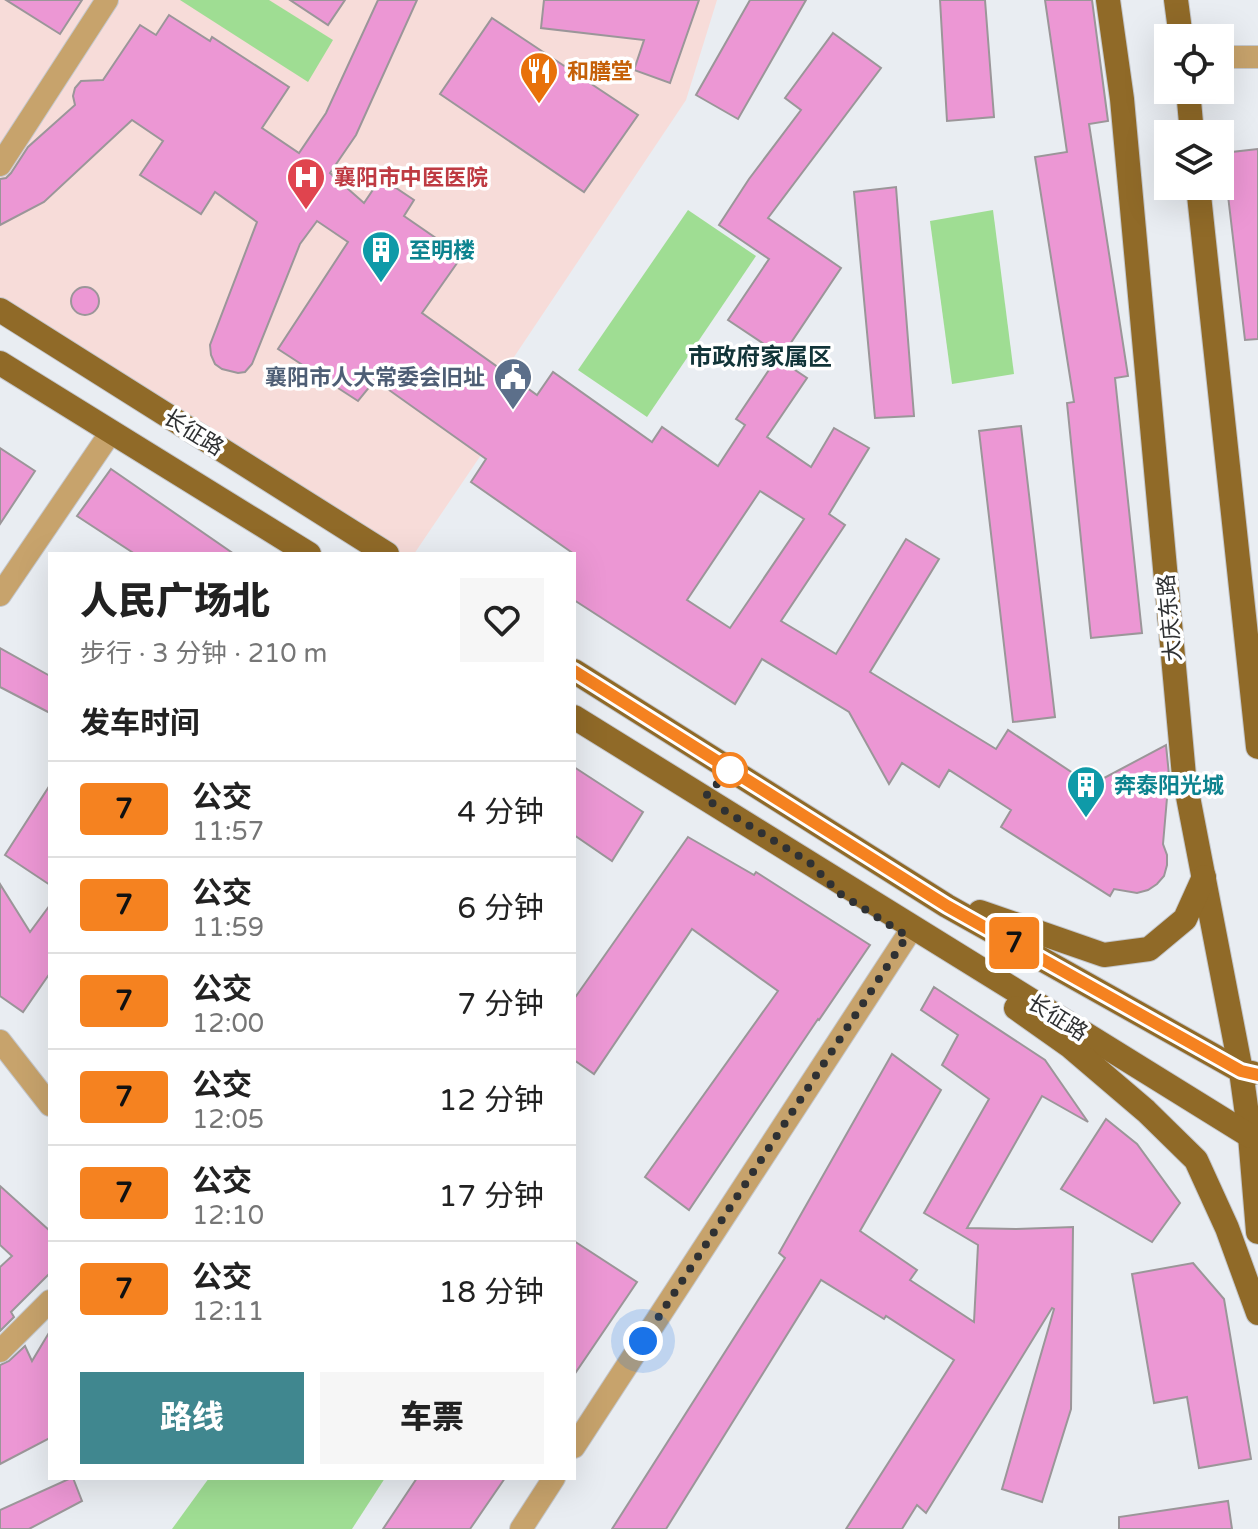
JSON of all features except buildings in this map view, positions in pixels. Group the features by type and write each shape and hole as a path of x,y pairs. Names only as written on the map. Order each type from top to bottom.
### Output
{"main road":[{"name":"大庆东路","path":"1108,0 1122,99 1184,776 1250,1073 1258,1232"},
{"path":"1176,0 1179,24"},
{"path":"1199,200 1258,747"},
{"name":"长征路","path":"0,310 384,552"},
{"name":"长征路","path":"0,363 306,552"},
{"name":"长征路","path":"576,672 947,906 1250,1073"},
{"name":"长征路","path":"576,718 1254,1136"},
{"path":"809,862 839,893 987,987 1071,1047 1146,1111 1196,1160 1227,1228 1258,1313"},
{"path":"947,906 983,913 1104,955 1149,949 1185,919 1204,877"}],"street":[{"path":"0,165 107,0"},
{"path":"1234,57 1258,57"},
{"path":"0,595 111,432"},
{"path":"576,1444 907,936"},
{"path":"0,1041 48,1102"},
{"path":"0,1351 48,1303"},
{"path":"521,1529 553,1480"}],"shaded area":[{"name":"襄阳市中医医院","path":"0,0 717,0 686,100 457,438 481,455 415,552 384,552 0,310"}],"green space":[{"path":"180,0 269,0 333,40 308,82"},
{"path":"688,210 756,256 647,417 578,370"},
{"path":"993,210 1014,374 952,384 930,221"},
{"path":"208,1480 384,1480 352,1529 172,1529"}],"bus line":[{"name":"7","path":"576,672 947,906 1241,1071 1258,1075"}],"place":[{"name":"和膳堂","path":"539,105"},
{"name":"襄阳市中医医院","path":"306,211"},
{"name":"至明楼","path":"381,284"},
{"name":"襄阳市人大常委会旧址","path":"513,411"},
{"name":"奔泰阳光城","path":"1086,819"}],"district":[{"name":"市政府家属区","path":"760,357"}],"route":[{"path":"643,1341 907,936 839,893 809,862 704,798 730,770"}]}
